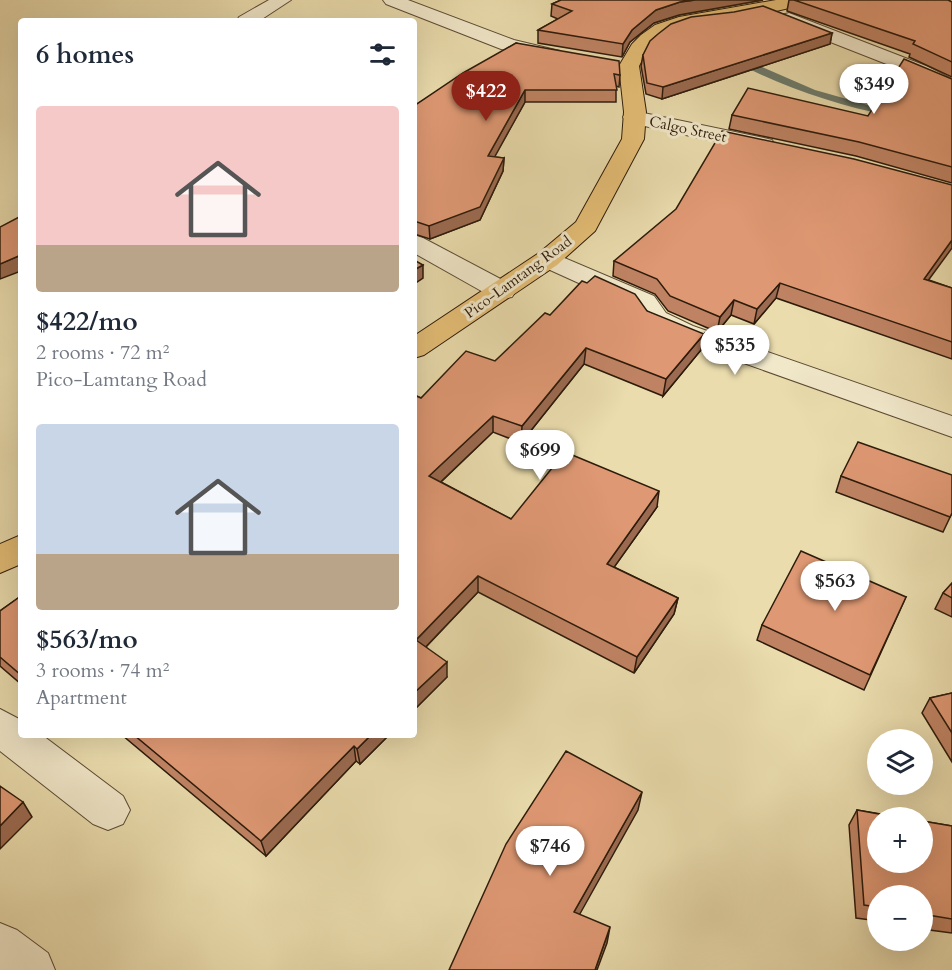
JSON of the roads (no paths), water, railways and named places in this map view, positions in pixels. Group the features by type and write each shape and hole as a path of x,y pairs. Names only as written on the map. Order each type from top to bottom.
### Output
{"main road":[{"name":"Pico-Lamtang Road","path":"417,344 548,259 586,226 633,139 634,117 618,64 662,29 686,21 732,15 801,0"},
{"path":"0,560 18,550"}],"street":[{"path":"251,18 282,0"},
{"path":"392,0 508,45 574,58"},
{"path":"763,9 919,70 952,87"},
{"name":"Calgo Street","path":"634,117 785,150"},
{"path":"417,245 502,291"},
{"path":"548,259 644,302 656,319 683,332 952,427"},
{"path":"0,727 108,810"},
{"path":"0,946 31,970"}],"waterway":[{"path":"736,59 811,92 891,113"}]}
